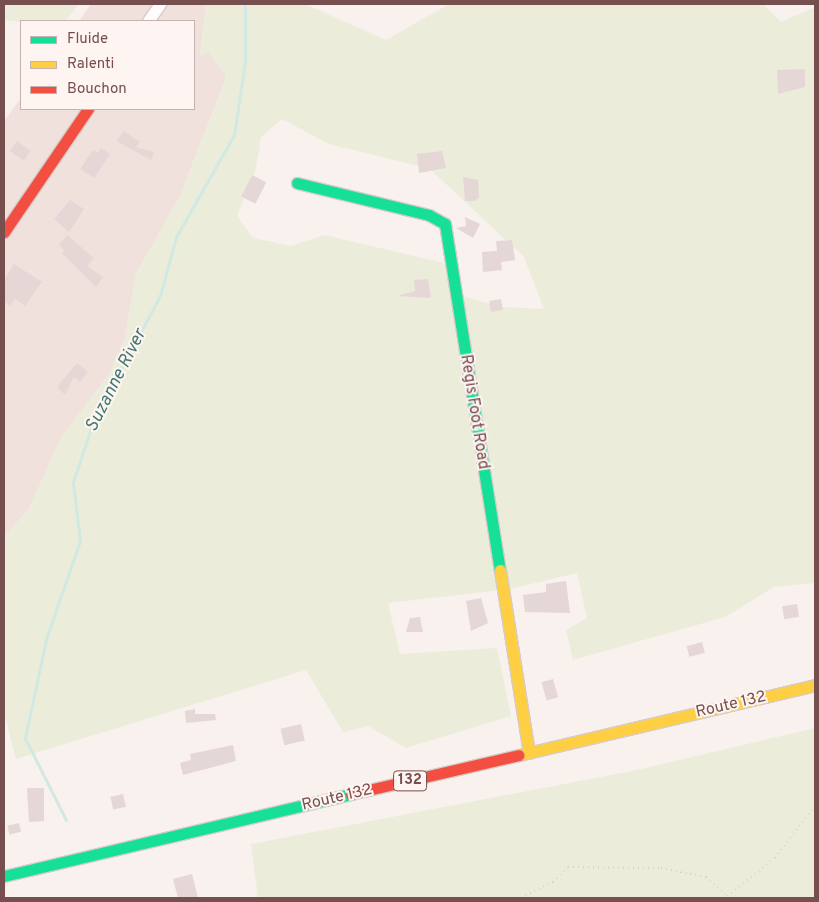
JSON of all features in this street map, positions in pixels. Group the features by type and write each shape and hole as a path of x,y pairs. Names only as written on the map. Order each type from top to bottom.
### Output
{"main road":[{"path":"4,232 87,110"},
{"name":"Regis Foot Road","path":"297,184 429,215 445,224 529,753"},
{"name":"Route 132","path":"4,876 815,685"}],"street":[{"path":"149,20 160,4"}],"path":[{"path":"521,898 552,882 568,867 661,868 706,877 728,897 775,858 815,806"}],"shaded area":[{"path":"91,4 206,4 200,56 208,51 227,76 180,196 136,274 125,338 108,376 62,436 29,509 4,537 4,121 20,99 20,110 195,110 195,20 80,20"}],"green space":[{"path":"4,4 79,4 66,20 20,20 20,22 4,20"},
{"path":"206,4 305,4 386,40 449,4 763,4 781,22 815,7 815,583 774,587 725,617 573,660 566,630 587,618 577,573 510,589 388,603 400,654 497,648 511,716 406,748 368,726 343,732 306,670 16,759 4,712 4,537 29,509 62,436 108,376 125,338 136,274 180,196 227,77 208,52 200,56","holes":["282,119 329,144 430,169 524,257 544,309 500,307 463,296 444,263 324,235 291,246 253,238 237,216 256,168 261,137"]},
{"path":"815,728 815,898 258,898 251,844 637,770"}],"building":[{"path":"805,69 805,87 778,94 777,70"},
{"path":"124,131 140,142 136,147 154,152 151,160 116,141"},
{"path":"17,141 31,151 24,161 10,151"},
{"path":"101,148 110,154 94,178 80,169 93,150 98,153"},
{"path":"442,151 446,168 419,173 417,154"},
{"path":"252,175 266,182 255,204 241,196"},
{"path":"463,177 478,180 479,198 474,201 465,201"},
{"path":"70,200 84,209 69,232 54,219"},
{"path":"465,217 480,224 473,238 456,228 466,226"},
{"path":"67,235 94,258 87,266 103,277 96,287 62,253 64,250 59,245"},
{"path":"512,240 515,260 501,262 502,270 483,272 482,252 497,251 496,241"},
{"path":"14,264 42,282 25,306 15,299 10,306 4,301 4,280"},
{"path":"428,279 431,298 398,296 415,291 414,280"},
{"path":"501,299 503,310 491,312 489,301"},
{"path":"77,363 88,372 80,382 74,377 65,395 57,387"},
{"path":"566,581 570,613 525,612 523,595 546,592 546,584"},
{"path":"481,598 488,623 471,631 466,601"},
{"path":"797,604 799,617 784,619 782,606"},
{"path":"420,617 423,632 406,632 410,618"},
{"path":"702,642 705,653 689,657 687,646"},
{"path":"553,679 558,697 547,701 541,682"},
{"path":"195,709 195,714 215,714 216,720 186,723 185,711"},
{"path":"301,724 305,741 284,745 281,729"},
{"path":"233,745 236,761 183,775 180,763 191,760 190,754"},
{"path":"27,788 44,788 44,821 29,822"},
{"path":"123,794 126,807 113,810 110,797"},
{"path":"19,823 21,832 9,834 7,826"},
{"path":"192,874 198,898 178,898 173,879"}],"waterway":[{"name":"Suzanne River","path":"66,820 25,738 46,639 80,541 73,482 94,419 160,296 176,237 234,135 245,61 245,4"}],"traffic: fast":[{"path":"297,183 429,215 445,224 500,570"},
{"path":"4,876 351,794"}],"traffic: slow":[{"path":"500,570 529,753"},
{"path":"519,755 815,685"}],"traffic: jam":[{"path":"4,232 87,110"},
{"path":"351,794 519,755"}]}
